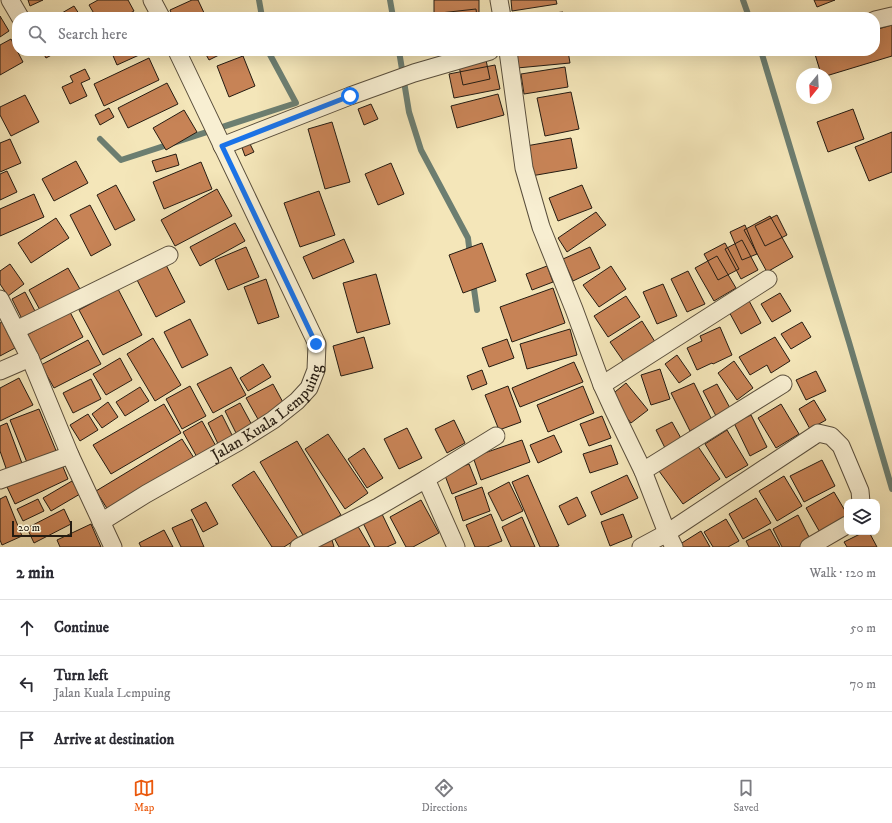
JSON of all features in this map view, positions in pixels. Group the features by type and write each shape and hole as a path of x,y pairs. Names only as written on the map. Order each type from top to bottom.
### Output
{"street":[{"path":"10,0 17,12"},
{"path":"152,0 158,12"},
{"path":"499,0 501,12"},
{"path":"880,19 892,16"},
{"name":"Jalan Kuala Lempuing","path":"100,522 273,420 297,401 309,388 316,370 316,344 179,56"},
{"path":"220,141 414,73 473,56"},
{"path":"509,56 524,168 541,227 574,309 602,385 612,409 643,471 670,540"},
{"path":"16,330 169,256"},
{"path":"602,385 768,280"},
{"path":"0,299 30,358 70,455 113,547"},
{"path":"0,371 30,358"},
{"path":"643,471 783,384"},
{"path":"641,547 670,540 818,433 831,436 841,446 860,492 861,499"},
{"path":"299,547 378,507 496,436"},
{"path":"0,480 70,455"},
{"path":"426,479 456,547"},
{"path":"809,547 844,528"}],"building":[{"path":"28,0 43,0 30,6"},
{"path":"98,0 128,0 134,11 93,12 89,5"},
{"path":"192,0 198,0 204,12 171,12 170,10"},
{"path":"434,0 479,0 479,12 434,12"},
{"path":"511,0 556,0 557,4 512,11"},
{"path":"814,0 835,0 817,7"},
{"path":"74,6 78,12 64,12"},
{"path":"476,9 476,12 449,12"},
{"path":"0,16 9,31 0,37"},
{"path":"892,25 892,56 832,74 832,68 819,68 816,56 880,56 880,29"},
{"path":"11,39 12,56 20,56 23,62 0,75 0,45"},
{"path":"113,56 137,56 117,65"},
{"path":"207,56 217,56 209,60"},
{"path":"243,56 255,86 229,97 217,66"},
{"path":"516,56 569,56 570,63 517,68"},
{"path":"149,58 159,80 104,106 94,84"},
{"path":"486,60 490,79 463,85 459,66"},
{"path":"495,65 500,89 454,98 449,74"},
{"path":"565,67 568,87 524,94 521,74"},
{"path":"85,69 90,79 81,83 87,96 70,104 62,87 73,82 70,76"},
{"path":"167,83 178,104 128,128 118,108"},
{"path":"571,92 579,129 545,136 537,98"},
{"path":"498,94 504,115 457,128 451,106"},
{"path":"25,95 39,122 11,136 0,115 0,107"},
{"path":"371,104 378,119 364,125 358,109"},
{"path":"109,108 114,117 100,125 95,115"},
{"path":"853,109 864,139 828,152 817,122"},
{"path":"184,110 197,132 166,150 153,128"},
{"path":"332,122 350,182 325,189 308,129"},
{"path":"892,132 892,172 869,181 855,147"},
{"path":"571,138 577,168 531,176 526,146"},
{"path":"10,139 21,163 0,172 0,143"},
{"path":"249,142 254,152 245,156 241,145"},
{"path":"176,154 179,165 156,172 152,161"},
{"path":"76,161 88,183 54,201 42,179"},
{"path":"201,162 212,189 164,209 153,182"},
{"path":"391,163 404,194 378,205 365,174"},
{"path":"7,171 17,192 0,200 0,174"},
{"path":"116,185 135,220 115,230 97,195"},
{"path":"582,185 592,208 558,221 549,198"},
{"path":"217,189 232,216 175,246 161,220"},
{"path":"319,191 335,235 300,247 284,203"},
{"path":"34,194 44,217 0,236 0,209"},
{"path":"90,205 111,245 91,256 70,215"},
{"path":"596,212 606,225 567,252 558,238"},
{"path":"777,215 787,235 765,246 755,226"},
{"path":"770,216 793,257 767,272 744,230"},
{"path":"56,218 69,238 31,263 18,243"},
{"path":"235,223 245,241 200,266 190,247"},
{"path":"745,225 757,254 742,260 730,232"},
{"path":"344,239 354,262 313,279 303,257"},
{"path":"742,240 758,270 741,279 725,249"},
{"path":"482,243 496,281 463,293 449,255"},
{"path":"725,243 739,269 718,280 704,254"},
{"path":"246,247 259,277 228,290 215,260"},
{"path":"590,247 600,268 573,281 563,259"},
{"path":"717,256 736,288 714,301 695,268"},
{"path":"164,261 185,302 156,317 135,276"},
{"path":"10,264 24,284 8,296 0,284 0,271"},
{"path":"547,266 553,282 532,290 526,274"},
{"path":"611,266 626,289 599,307 583,285"},
{"path":"68,268 80,289 40,310 29,290"},
{"path":"688,271 705,304 687,312 671,279"},
{"path":"376,274 390,324 357,333 343,283"},
{"path":"266,279 279,317 258,324 244,287"},
{"path":"663,284 677,316 657,324 643,292"},
{"path":"553,288 565,323 512,342 500,307"},
{"path":"118,289 142,335 103,355 79,310"},
{"path":"25,292 36,313 22,319 12,299"},
{"path":"780,293 791,311 772,322 761,304"},
{"path":"626,296 640,317 608,337 594,316"},
{"path":"747,297 761,323 741,334 727,308"},
{"path":"70,312 83,337 38,361 25,336"},
{"path":"190,319 208,355 182,368 164,332"},
{"path":"642,321 657,345 626,365 610,342"},
{"path":"2,322 15,348 0,356 0,323"},
{"path":"802,322 811,337 791,349 781,334"},
{"path":"720,327 732,355 697,370 687,348 702,341 700,336"},
{"path":"570,329 577,355 527,369 520,344"},
{"path":"364,337 373,368 341,376 333,346"},
{"path":"775,337 790,361 771,373 767,365 750,375 739,357"},
{"path":"153,338 181,385 155,401 127,354"},
{"path":"507,339 514,358 489,367 482,348"},
{"path":"88,340 101,364 54,388 41,365"},
{"path":"677,355 691,375 679,383 665,364"},
{"path":"120,358 132,380 106,395 93,374"},
{"path":"734,361 753,388 737,400 718,373"},
{"path":"574,362 583,382 520,407 512,388"},
{"path":"263,364 271,377 248,391 240,378"},
{"path":"231,367 246,395 213,413 197,384"},
{"path":"660,369 670,399 651,405 641,375"},
{"path":"482,370 487,384 472,390 467,376"},
{"path":"816,371 826,391 806,400 796,380"},
{"path":"19,378 33,405 0,421 0,388"},
{"path":"91,379 101,399 73,413 63,393"},
{"path":"626,383 648,410 631,423 610,396"},
{"path":"694,383 712,420 690,431 671,393"},
{"path":"273,384 285,406 259,421 246,398"},
{"path":"717,384 730,408 716,416 703,391"},
{"path":"190,386 206,416 182,429 166,399"},
{"path":"508,386 521,422 499,430 485,395"},
{"path":"583,386 594,413 548,432 537,405"},
{"path":"140,387 149,401 125,416 116,402"},
{"path":"814,400 826,420 810,429 799,409"},
{"path":"108,402 118,417 102,428 92,414"},
{"path":"240,403 253,427 237,435 225,411"},
{"path":"164,404 181,433 111,474 93,445"},
{"path":"781,404 799,434 776,448 758,418"},
{"path":"39,409 57,453 28,465 10,420"},
{"path":"88,414 98,430 80,441 70,425"},
{"path":"222,415 234,439 219,446 208,423"},
{"path":"751,415 767,447 750,456 734,423"},
{"path":"602,416 611,438 589,446 580,424"},
{"path":"454,420 465,443 447,453 435,429"},
{"path":"202,421 217,448 198,459 183,432"},
{"path":"672,422 682,440 665,448 656,430"},
{"path":"7,423 23,466 7,471 0,451 0,426"},
{"path":"407,428 422,458 399,469 384,439"},
{"path":"727,430 748,465 726,478 705,444"},
{"path":"328,434 368,493 345,509 305,449"},
{"path":"554,435 562,452 538,463 530,445"},
{"path":"182,439 194,458 108,510 96,491"},
{"path":"522,440 530,462 481,480 473,457"},
{"path":"297,441 341,515 304,537 260,462"},
{"path":"611,445 618,464 590,473 583,454"},
{"path":"697,445 720,479 683,504 659,471"},
{"path":"364,448 383,478 367,488 348,459"},
{"path":"822,460 835,486 804,502 790,476"},
{"path":"61,462 68,479 15,504 7,487"},
{"path":"469,464 477,484 452,494 444,473"},
{"path":"254,471 298,538 284,547 272,547 232,485"},
{"path":"528,475 559,546 540,547 512,482"},
{"path":"627,475 638,498 601,515 591,492"},
{"path":"784,476 802,506 777,521 759,491"},
{"path":"72,481 80,494 51,511 43,498"},
{"path":"509,482 523,511 502,521 488,493"},
{"path":"482,487 490,511 463,521 455,497"},
{"path":"834,492 844,509 844,524 822,536 806,508"},
{"path":"6,496 22,536 2,545 0,540 0,499"},
{"path":"577,497 586,516 568,525 559,506"},
{"path":"756,498 771,523 743,539 729,514"},
{"path":"38,499 44,511 23,521 17,509"},
{"path":"421,500 439,533 413,547 406,547 390,517"},
{"path":"206,502 218,524 203,532 191,510"},
{"path":"64,509 71,524 34,543 27,528"},
{"path":"382,514 396,543 387,547 375,547 363,523"},
{"path":"491,514 502,541 487,547 475,547 466,525"},
{"path":"623,514 632,537 610,546 601,522"},
{"path":"798,515 812,543 804,547 782,547 773,529"},
{"path":"522,517 535,547 511,547 502,527"},
{"path":"192,519 204,547 181,547 172,528"},
{"path":"726,519 739,541 728,547 713,547 704,532"},
{"path":"356,523 370,547 339,547 333,536"},
{"path":"91,524 101,547 60,547 57,540"},
{"path":"770,529 780,547 749,547 746,541"},
{"path":"164,530 173,547 141,547 139,543"},
{"path":"701,531 710,547 677,547 677,546"},
{"path":"858,535 871,535 877,547 847,547 844,542"},
{"path":"332,540 334,547 313,547"}],"waterway":[{"path":"259,0 261,12"},
{"path":"390,0 392,12"},
{"path":"743,0 747,12"},
{"path":"100,139 121,160 296,103 271,56"},
{"path":"400,56 409,112 421,150 468,238 470,255"},
{"path":"763,56 892,489"},
{"path":"473,282 477,310"}],"route":[{"path":"316,344 222,146 350,96"}]}
